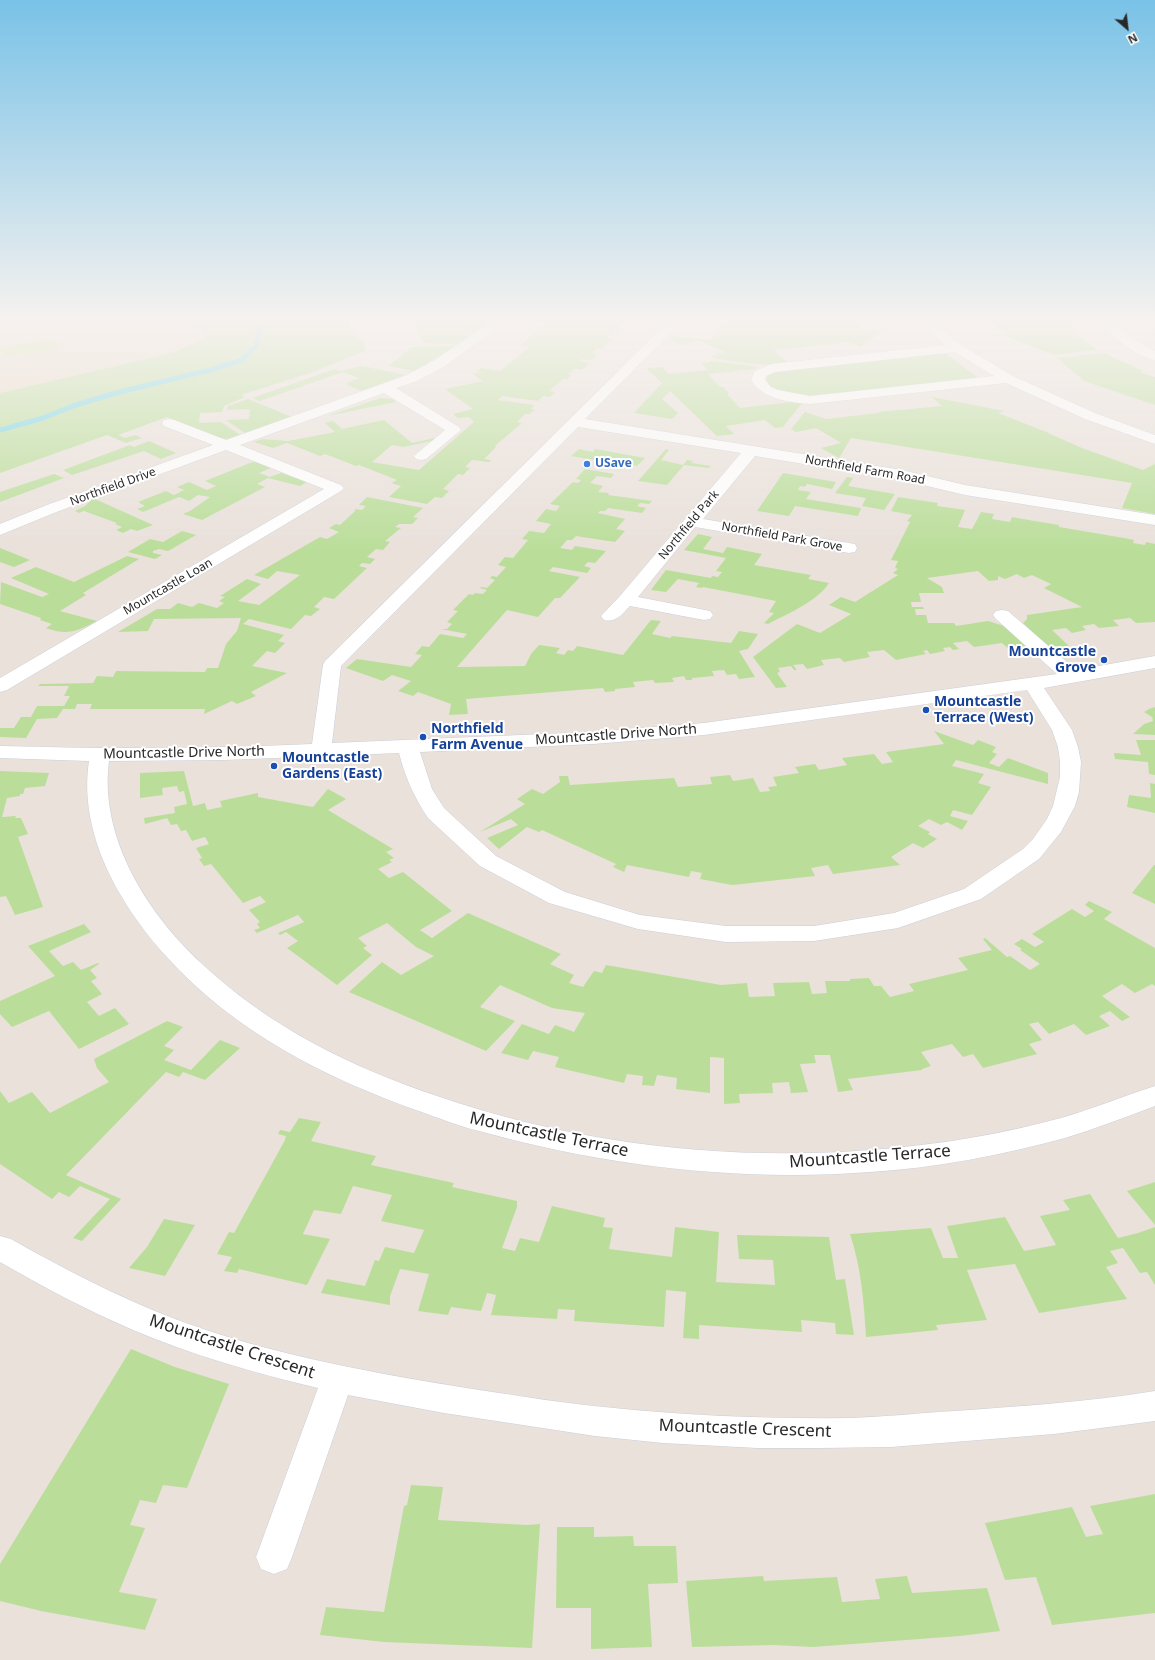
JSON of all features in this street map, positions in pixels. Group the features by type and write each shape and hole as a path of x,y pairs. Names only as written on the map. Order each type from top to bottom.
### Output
{"street":[{"name":"Northfield Drive","path":"0,530 53,508 363,396"},
{"path":"400,396 454,430 421,456"},
{"path":"321,750 332,665 601,396"},
{"path":"787,396 810,400 843,396"},
{"path":"1047,396 1097,419 1155,440"},
{"name":"Northfield Farm Road","path":"575,422 902,475 965,490 1155,520"},
{"path":"169,423 226,446"},
{"name":"Mountcastle Loan","path":"0,686 336,488 226,446"},
{"name":"Northfield Park","path":"610,616 626,600 751,451"},
{"name":"Northfield Park Grove","path":"692,522 849,548"},
{"path":"626,600 704,615"},
{"path":"1002,615 1072,677"},
{"name":"Mountcastle Drive North","path":"0,752 100,755 224,754 593,738 704,729 1032,684 1155,662"},
{"path":"408,746 417,780 426,799 446,825 464,843 493,864 528,884 605,913 684,930 758,935 828,932 895,921 959,900 1008,873 1025,859 1048,836 1065,803 1070,786 1071,763 1068,748 1059,723 1032,684"},
{"name":"Mountcastle Terrace","path":"100,755 98,764 97,793 99,810 111,850 119,870 144,916 171,949 213,989 245,1014 296,1046 372,1084 449,1112 528,1134 626,1152 728,1162 800,1164 927,1156 1009,1142 1091,1120 1155,1096"},
{"name":"Mountcastle Crescent","path":"0,1248 91,1297 167,1329 230,1351 336,1380 456,1401 572,1418 631,1425 717,1431 814,1433 885,1432 1018,1423 1155,1406"},
{"path":"274,1556 336,1380"}],"green space":[{"path":"0,396 245,397 224,406 222,412 200,413 199,423 221,422 240,435 228,439 220,438 167,417 118,435 125,438 135,435 142,438 126,443 107,435 0,473"},
{"path":"256,396 273,396 260,401 252,398"},
{"path":"455,396 502,396 498,400 534,405 531,409 535,410 530,414 525,414 517,422 522,423 495,446 496,447 484,459 491,460 489,462 472,460 465,467 470,468 463,475 458,474 443,489 449,491 442,498 435,497 427,504 389,497 401,486 391,483 397,480 359,465 356,466 325,454 320,456 287,443 273,448 254,442 262,439 288,441 335,432 325,423 333,421 342,429 384,420 412,443 434,438 437,440 403,447 392,445 372,462 419,470 474,422 469,417 458,418 453,414 473,409"},
{"path":"505,396 543,396 538,401"},
{"path":"649,396 665,396 662,399 678,413 672,419 634,413"},
{"path":"676,396 729,396 740,408 792,402 802,403 783,427 775,428 765,420 726,426 734,434 717,436"},
{"path":"803,396 823,396 809,398"},
{"path":"1130,396 1155,396 1155,405"},
{"path":"932,397 1004,411 998,413 1082,448 1143,470 1155,464 1155,514 1122,508 1132,483 851,438 839,458 821,448 841,443 816,428 796,432 791,429 805,412 826,419 942,406"},
{"path":"381,398 392,399 396,402 327,416"},
{"path":"248,399 292,417 245,433 226,420 249,419 250,409 227,410 228,406"},
{"path":"149,441 176,453 161,459 144,451 72,475 63,470 130,445 134,447"},
{"path":"579,449 593,452 595,449 645,458 637,466 571,456"},
{"path":"666,449 669,450 661,460 683,465 687,460 693,461 691,463 711,466 709,468 684,465 667,485 638,481"},
{"path":"255,461 273,467 259,473 270,477 281,473 307,482 300,486 268,478 257,484 265,487 202,520 183,514 210,497 198,495 189,501 179,497 143,512 137,509 145,506 138,502 166,491 174,495 184,490 177,487 189,482 207,490 216,486 205,481"},
{"path":"585,469 614,474 611,478 597,476 590,483 603,486 598,492 609,493 608,495 652,501 649,504 640,503 637,506 646,508 642,513 608,508 605,511 600,511 598,513 625,519 616,529 625,531 615,542 576,536 572,540 567,540 560,548 572,550 575,546 606,551 595,563 588,562 584,566 591,568 587,573 553,567 549,571 580,577 560,598 555,598 538,617 507,610 457,667 525,666 531,654 539,645 560,648 556,653 564,655 568,650 573,651 577,646 623,655 651,620 661,621 652,634 670,638 672,636 731,643 739,631 758,634 748,649 739,651 755,677 739,679 736,674 727,675 724,670 712,671 714,676 692,678 692,680 686,680 684,676 672,678 674,682 655,683 653,680 633,682 635,687 615,689 615,691 605,692 603,688 466,699 468,714 449,715 451,704 418,692 413,696 398,691 411,681 392,675 383,681 346,668 357,659 411,667 422,655 415,654 422,646 429,647 440,634 463,638 467,634 441,629 447,629 452,624 447,622 458,611 453,610 469,594 483,594 487,590 480,588 487,588 495,580 490,578 492,576 497,577 506,567 498,565 505,557 513,558 528,540 522,539 529,531 544,533 551,524 536,521 546,509 556,511 560,506 550,504 573,482 578,483 581,480 576,479"},
{"path":"783,473 836,482 832,489 807,484 805,487 800,486 798,490 811,492 806,499 861,508 858,516 795,506 789,516 757,511"},
{"path":"54,474 64,478 0,502 0,492"},
{"path":"847,477 853,478 848,486 895,494 884,510 862,506 866,498 835,493"},
{"path":"367,497 423,508 413,517 418,518 412,524 399,524 395,527 401,528 385,541 390,542 383,550 376,549 367,557 375,559 370,564 362,563 359,566 367,568 334,599 324,597 314,607 320,609 311,616 305,615 291,629 249,619 243,624 284,635 278,641 285,643 275,653 267,651 252,666 287,673 251,692 256,696 237,704 232,701 204,714 205,709 90,709 92,704 77,704 75,709 63,709 57,718 37,719 26,738 0,737 0,728 14,728 21,717 31,717 37,706 64,706 70,696 64,696 69,686 38,686 40,684 93,683 97,676 113,677 116,671 205,672 207,668 218,668 226,644 237,631 241,618 154,619 148,631 118,632 157,609 170,609 178,603 192,607 199,603 217,608 224,603 219,601 225,597 220,596 247,579 261,584 238,601 259,605 300,575 277,571 268,579 254,575 320,537 327,539 339,532 329,528 336,524 340,525 355,511 355,509 362,510 366,506 359,505"},
{"path":"898,497 938,503 937,506 965,510 958,527 972,529 981,512 994,514 992,519 1010,522 1012,517 1134,540 1133,543 1145,545 1146,542 1155,544 1155,622 1136,623 1130,618 1113,620 1119,626 1099,628 1094,624 1082,626 1086,630 1072,633 1066,628 1052,630 1069,646 1051,649 1023,623 1027,619 1027,615 1082,607 1044,588 1051,584 1032,575 1024,578 1017,574 1005,579 998,576 998,580 989,581 978,571 927,578 942,587 944,593 919,593 921,602 911,602 912,607 923,607 924,609 915,609 916,615 926,615 928,623 954,623 956,626 988,621 1004,626 1033,652 1015,655 1002,643 974,647 967,641 953,643 959,649 953,650 950,647 943,648 945,651 930,654 927,650 923,651 926,654 896,660 884,650 867,652 870,657 844,662 840,658 821,660 824,665 807,669 803,664 793,665 797,670 794,670 791,666 778,668 780,672 777,673 787,687 776,688 753,657 797,624 820,633 851,614 829,605 841,597 855,602 898,575 893,573 898,569 895,568 898,561 891,560 910,522 907,521 912,515 891,511"},
{"path":"95,499 153,525 137,531 131,529 123,533 116,530 122,527 115,524 117,523 84,511 79,513 75,511 85,506 91,500"},
{"path":"182,531 196,535 168,551 159,549 153,551 153,553 162,555 155,559 128,552 150,539 163,542"},
{"path":"698,534 712,537 703,549 723,553 727,547 762,554 754,565 811,575 808,579 829,583 818,596 768,624 764,623 774,613 769,612 776,601 703,587 696,587 699,583 678,579 666,592 651,590 666,570 711,578 712,576 718,577 722,572 716,571 726,558 684,550"},
{"path":"0,548 30,560 14,567 0,562"},
{"path":"127,556 139,559 83,593 86,595 60,611 97,621 78,630 60,632 46,628 52,624 40,620 41,618 0,604 1,582 42,597 49,594 11,578 36,567 74,582"},
{"path":"1155,707 1155,735 1133,734 1144,724 1153,721 1152,717 1144,712"},
{"path":"934,731 973,745 978,740 996,747 992,752 997,754 989,763 999,767 1008,758 1048,773 1048,784 956,760 952,766 984,774 978,783 991,787 972,815 953,810 950,816 968,821 962,830 947,822 941,825 929,819 918,826 930,832 928,834 937,839 923,848 913,843 891,857 900,865 833,874 828,865 811,868 815,876 732,885 700,879 702,873 691,871 689,877 627,865 624,872 613,867 616,864 542,830 539,832 527,827 499,849 487,838 518,825 511,819 480,832 525,804 517,799 532,789 543,794 560,782 559,776 568,776 570,785 674,778 678,787 712,784 710,777 730,775 733,781 753,778 760,792 770,791 768,787 777,786 773,777 799,773 795,767 815,764 819,770 847,765 842,758 874,754 882,764 893,762 886,752 944,744"},
{"path":"1136,740 1155,740 1155,775 1149,774 1148,762 1115,759 1114,753 1141,755"},
{"path":"0,771 49,773 45,786 25,788 23,794 20,794 20,796 7,798 2,817 16,816 15,818 21,818 28,834 18,837 43,907 15,915 6,896 0,897"},
{"path":"184,771 193,806 205,803 207,810 222,807 220,801 258,793 258,797 313,807 328,789 346,799 328,810 393,849 386,852 394,858 389,860 392,862 378,869 389,878 403,872 452,911 420,930 432,938 468,913 561,954 550,964 574,975 569,983 583,987 594,971 602,973 606,965 721,985 747,983 749,997 775,996 773,983 809,982 812,994 827,993 825,981 850,981 850,979 869,978 874,986 881,986 890,997 914,991 909,984 968,970 958,958 992,950 983,939 985,938 1007,957 1010,956 1030,970 1040,964 1014,944 1022,939 1035,947 1044,942 1032,934 1072,909 1085,917 1094,911 1085,905 1089,901 1112,912 1104,919 1155,948 1155,986 1152,984 1135,993 1122,984 1102,996 1130,1017 1122,1021 1110,1011 1099,1016 1110,1026 1086,1035 1074,1024 1049,1034 1038,1022 1029,1024 1042,1040 1029,1044 1037,1054 983,1068 973,1054 963,1057 952,1044 921,1052 931,1066 922,1070 848,1079 853,1090 838,1092 830,1055 814,1055 816,1063 800,1064 808,1092 791,1093 789,1082 772,1083 773,1093 739,1094 740,1103 724,1104 724,1058 710,1057 710,1093 676,1089 677,1078 657,1075 654,1086 642,1085 643,1076 627,1074 624,1083 555,1067 559,1057 533,1051 528,1060 501,1053 522,1024 549,1034 555,1025 574,1032 585,1013 552,1008 500,985 480,1007 515,1021 486,1051 349,992 382,962 401,975 434,956 416,947 387,923 358,938 367,946 363,948 372,955 337,985 287,948 298,941 286,932 280,935 278,933 304,922 298,915 257,933 254,930 260,928 257,924 260,922 249,910 266,902 260,896 243,903 211,864 204,866 199,859 202,858 196,848 209,844 205,837 192,841 186,830 181,831 177,824 171,825 167,818 145,824 144,818 175,813 174,807 187,804 184,791 179,792 177,786 162,788 163,795 140,798 140,773"},
{"path":"1150,783 1155,784 1155,813 1127,807 1129,795 1151,798"},
{"path":"1155,865 1155,904 1132,893"},
{"path":"84,924 91,932 49,951 63,966 73,962 81,970 98,963 99,964 90,970 97,978 91,981 102,994 87,1002 99,1016 115,1008 129,1024 79,1049 49,1011 12,1027 0,1014 0,1001 55,976 28,946"},
{"path":"167,1021 183,1027 164,1046 174,1050 164,1060 191,1070 220,1040 240,1048 205,1080 183,1072 179,1077 166,1072 66,1175 121,1199 82,1241 73,1238 110,1199 80,1186 69,1197 59,1192 52,1199 0,1164 0,1091 9,1103 32,1092 50,1113 109,1082 97,1068 94,1059"},
{"path":"299,1118 321,1122 311,1141 376,1156 371,1165 454,1183 452,1187 517,1201 517,1207 502,1248 515,1251 520,1238 539,1242 552,1206 605,1218 603,1227 613,1228 609,1249 672,1257 675,1227 719,1232 716,1282 775,1285 773,1260 739,1259 737,1235 829,1237 836,1280 845,1279 854,1335 836,1334 835,1323 801,1320 802,1332 699,1325 699,1339 683,1338 686,1292 666,1290 664,1327 574,1321 575,1310 558,1309 557,1319 491,1315 496,1295 487,1293 481,1311 451,1307 448,1315 418,1311 429,1274 400,1269 390,1296 390,1305 321,1293 327,1279 365,1286 375,1260 379,1261 385,1247 414,1253 424,1230 381,1221 392,1195 353,1186 341,1214 314,1210 303,1234 330,1239 307,1285 239,1269 237,1273 224,1271 232,1257 217,1254 229,1232 234,1233 285,1140 286,1136 278,1134 280,1130 290,1132"},
{"path":"1155,1182 1155,1225 1127,1191"},
{"path":"1090,1194 1118,1238 1155,1227 1155,1285 1147,1272 1140,1273 1123,1248 1110,1251 1118,1263 1106,1267 1127,1299 1039,1313 1015,1264 967,1270 987,1320 936,1325 938,1330 866,1337 857,1259 850,1234 931,1228 943,1258 958,1258 947,1226 1005,1217 1024,1251 1056,1245 1040,1216 1070,1210 1063,1200"},
{"path":"164,1219 195,1225 165,1276 129,1268 147,1247"},
{"path":"131,1349 175,1367 229,1384 187,1488 163,1485 156,1503 140,1500 130,1525 145,1528 119,1592 157,1599 145,1630 41,1611 0,1601 0,1564"},
{"path":"411,1485 443,1487 438,1520 527,1525 540,1524 532,1648 384,1642 320,1635 326,1607 384,1612 404,1506 407,1505"},
{"path":"1155,1494 1155,1613 1052,1625 1036,1577 1005,1580 985,1523 1072,1507 1086,1537 1103,1534 1090,1506"},
{"path":"557,1527 594,1527 594,1537 633,1536 634,1546 676,1546 678,1583 648,1584 652,1647 591,1649 591,1608 556,1608"},
{"path":"763,1576 764,1581 837,1577 842,1602 880,1599 875,1579 907,1576 912,1593 987,1588 1000,1631 960,1636 813,1647 773,1645 692,1647 686,1581"}],"waterway":[{"path":"0,430 43,418 73,406 104,396"}],"place":[{"name":"USave","path":"587,464"},
{"name":"Mountcastle Grove","path":"1104,660"},
{"name":"Mountcastle Terrace (West)","path":"926,710"},
{"name":"Northfield Farm Avenue","path":"423,737"},
{"name":"Mountcastle Gardens (East)","path":"274,766"}]}
